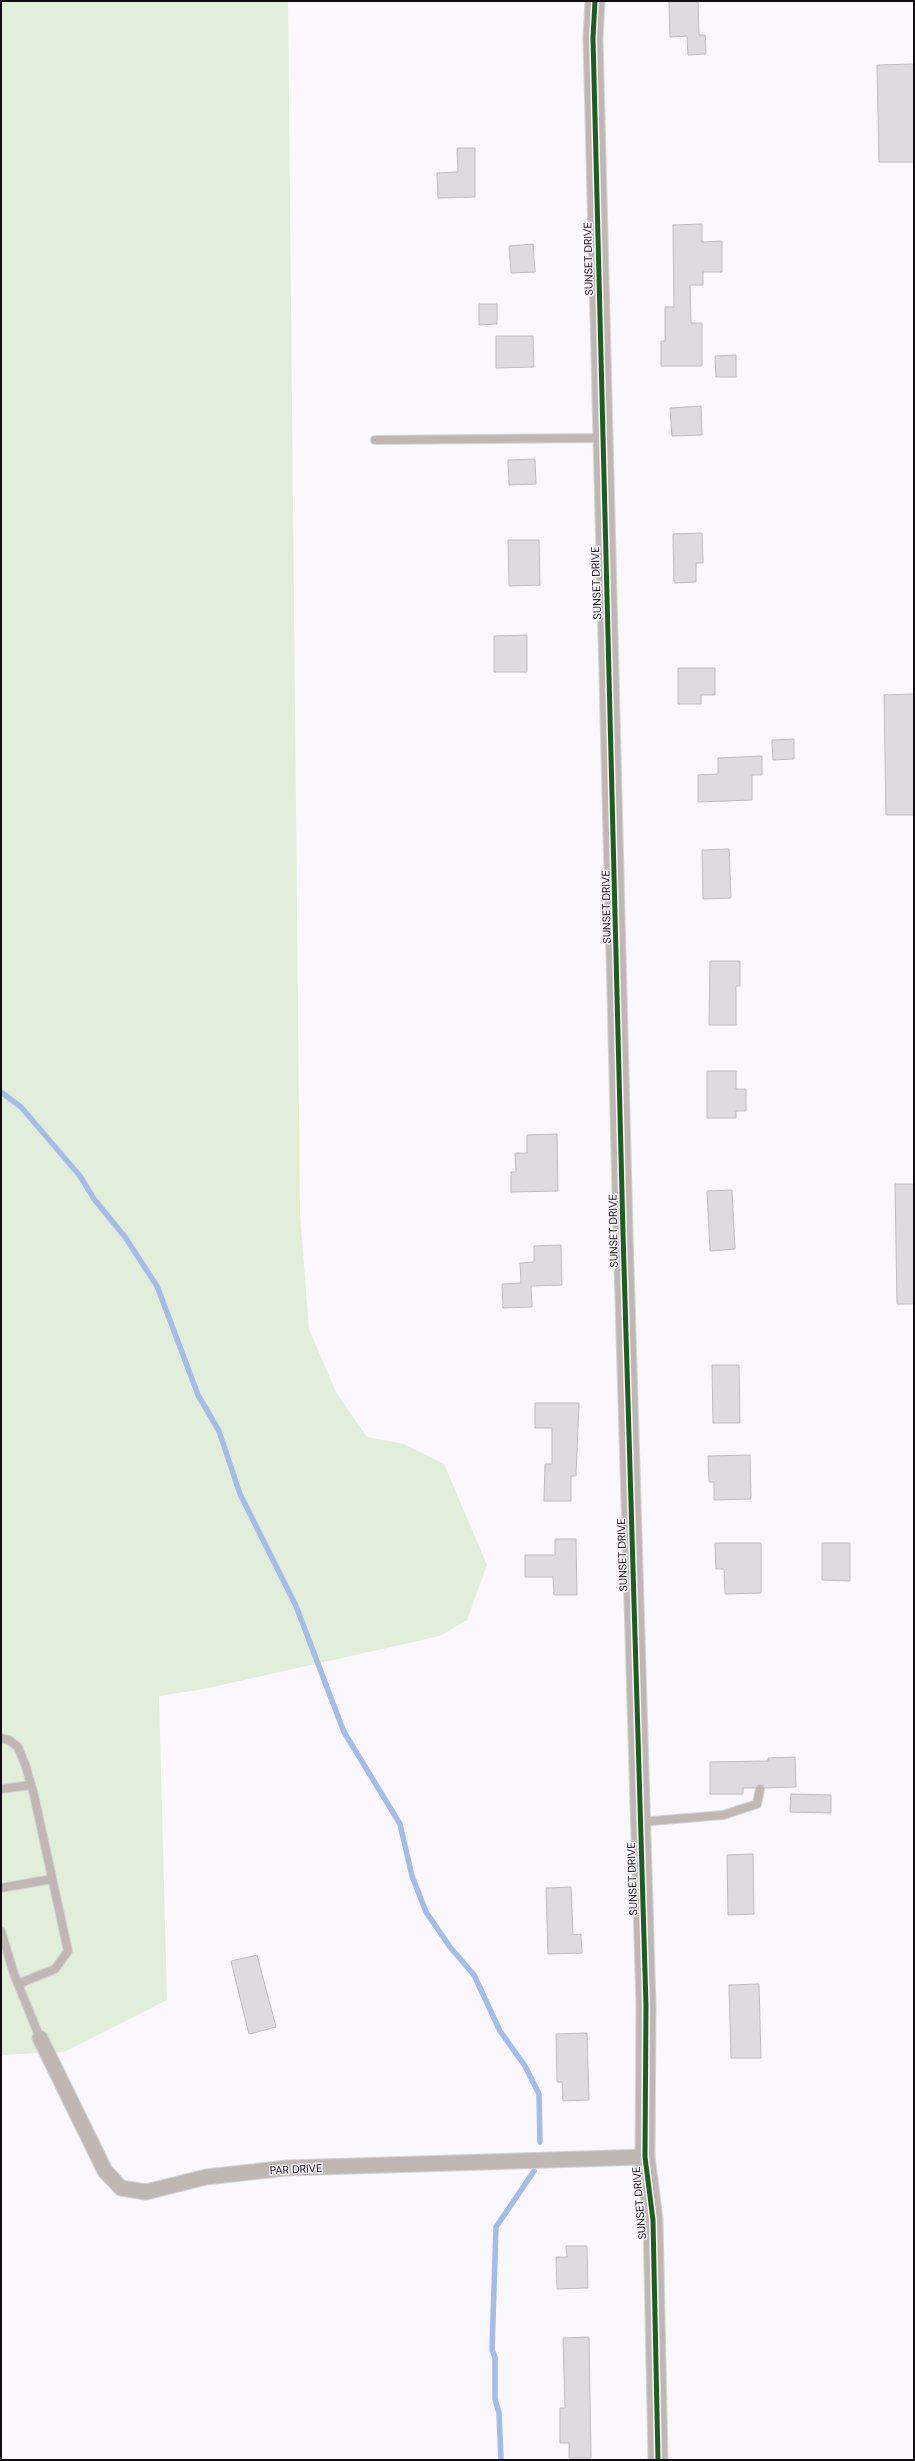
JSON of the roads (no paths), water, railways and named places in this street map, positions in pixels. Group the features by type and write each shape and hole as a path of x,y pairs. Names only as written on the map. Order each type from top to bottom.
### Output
{"street":[{"name":"SUNSET DRIVE","path":"595,1 593,38 602,438 646,2005 645,2157 653,2220 658,2460"},
{"name":"PAR DRIVE","path":"40,2038 105,2171 121,2188 146,2192 206,2177 287,2168 645,2157"}],"lane":[{"path":"375,440 602,438"},
{"path":"1,1738 9,1740 18,1747 31,1785 68,1951 55,1969 18,1984"},
{"path":"1,1789 31,1785"},
{"path":"640,1822 723,1815 757,1804 760,1790"},
{"path":"1,1888 52,1879"},
{"path":"1,1931 18,1984 40,2038"}],"waterway":[{"path":"1,1092 21,1107 80,1176 94,1199 125,1237 157,1286 198,1395 219,1431 240,1494 296,1606 344,1732 400,1824 412,1876 426,1912 450,1947 474,1975 500,2031 525,2066 539,2094 540,2142"},
{"path":"501,2460 499,2413 495,2399 495,2357 492,2350 496,2227 534,2171"}]}
